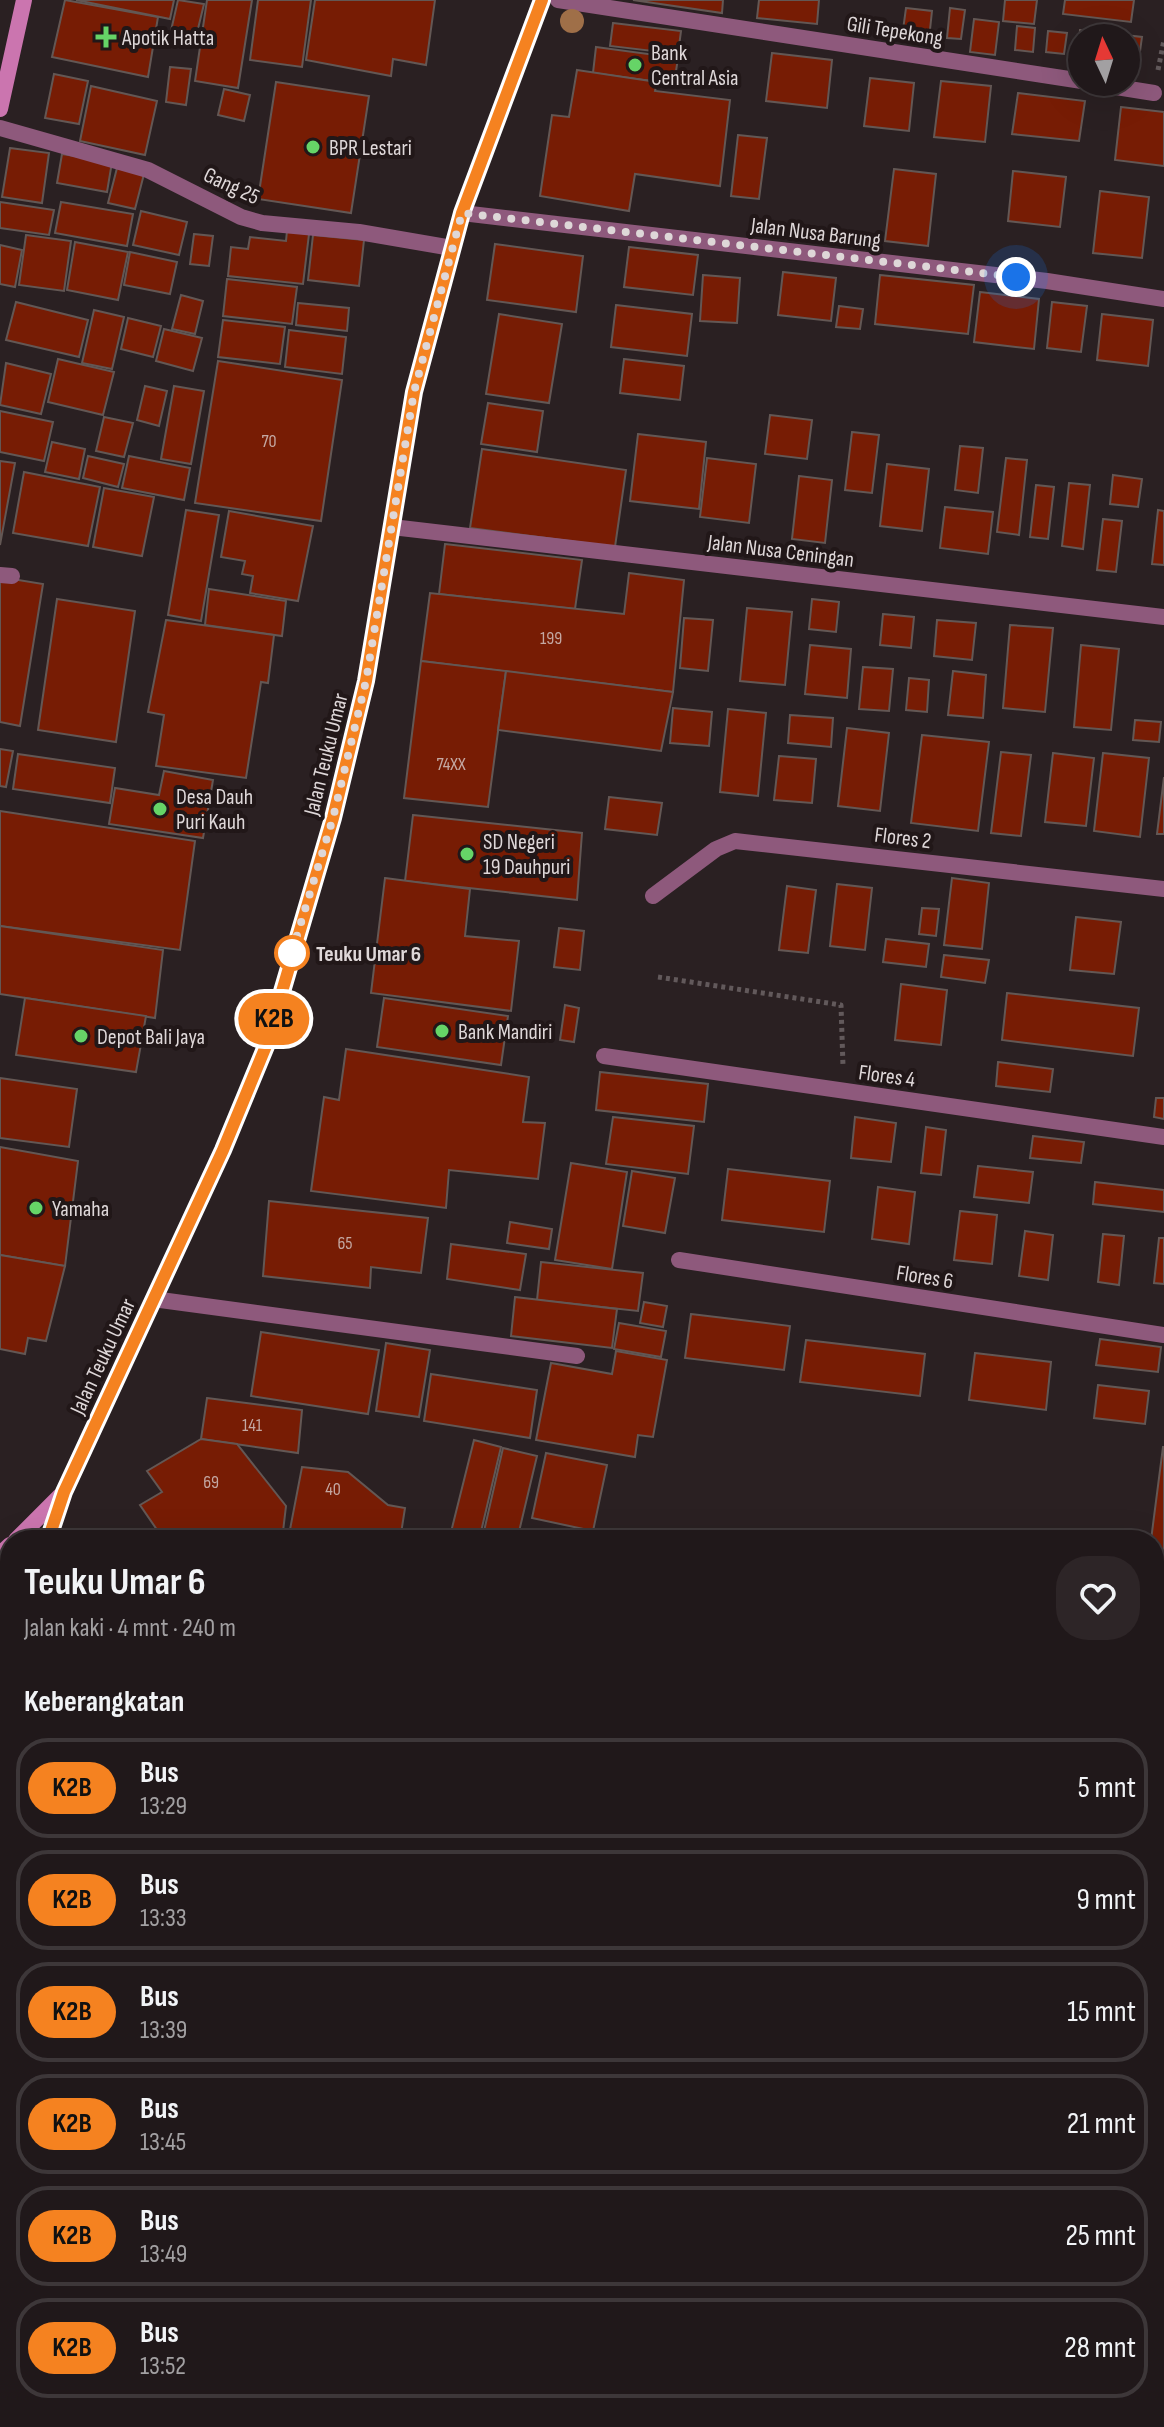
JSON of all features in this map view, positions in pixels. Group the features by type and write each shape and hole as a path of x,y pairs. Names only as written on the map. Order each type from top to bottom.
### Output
{"main road":[{"path":"0,109 24,0"},
{"name":"Jalan Teuku Umar","path":"51,1530 64,1492 223,1150 266,1046 333,818 355,727 414,392 462,213 542,0"},
{"name":"Jalan Teuku Umar","path":"26,1530 64,1492"}],"street":[{"name":"Gili Tepekong","path":"558,0 1068,80"},
{"name":"Gili Tepekong","path":"1140,91 1154,93"},
{"name":"Gang 25","path":"0,128 148,170 252,220 452,248"},
{"name":"Jalan Nusa Barung","path":"462,213 1047,281 1164,299"},
{"name":"Jalan Nusa Ceningan","path":"392,527 1164,617"},
{"name":"Flores 2","path":"653,896 716,849 735,841 1164,889"},
{"name":"Flores 4","path":"604,1056 1164,1137"},
{"name":"Flores 6","path":"679,1260 1164,1335"},
{"path":"153,1299 577,1356"}],"path":[{"path":"658,977 841,1005 844,1091"}],"building":[{"name":"Apotik Hatta","path":"65,0 158,17 148,77 52,57"},
{"path":"76,0 174,0 170,19"},
{"path":"178,0 204,4 195,41 170,35"},
{"path":"207,0 252,0 238,88 195,81"},
{"path":"258,0 311,0 302,67 250,60"},
{"path":"315,0 435,0 426,65 393,59 391,76 306,60"},
{"path":"633,0 723,0 722,13"},
{"path":"759,0 819,0 817,24 757,18"},
{"path":"1005,0 1037,0 1034,24 1003,21"},
{"path":"1065,0 1134,0 1131,22 1063,14"},
{"path":"906,8 932,11 929,39 902,37"},
{"path":"950,8 965,10 961,39 947,38"},
{"path":"974,19 999,22 995,55 970,52"},
{"path":"613,23 681,31 678,54 610,46"},
{"path":"1017,26 1035,28 1033,52 1015,50"},
{"path":"1048,31 1067,33 1064,54 1046,52"},
{"name":"Bank Central Asia","path":"596,47 678,58 674,84 593,73"},
{"path":"772,53 832,60 827,108 766,101"},
{"path":"170,67 191,69 186,105 166,102"},
{"path":"577,70 657,82 655,91 730,100 720,186 635,174 629,211 540,196 552,115 569,117"},
{"path":"54,74 88,81 79,124 45,118"},
{"path":"870,78 914,83 909,131 864,126"},
{"path":"941,81 991,86 985,142 934,137"},
{"name":"BPR Lestari","path":"276,82 369,96 351,213 258,199"},
{"path":"91,86 157,101 145,155 80,141"},
{"path":"224,89 250,95 244,121 218,115"},
{"path":"1018,93 1085,101 1079,141 1012,134"},
{"path":"1121,107 1164,112 1164,166 1115,160"},
{"path":"738,135 767,138 759,199 731,196"},
{"path":"10,148 49,153 42,203 2,197"},
{"path":"62,154 112,162 107,192 57,183"},
{"path":"117,168 144,174 135,209 108,203"},
{"path":"894,169 936,174 928,246 885,241"},
{"path":"1013,171 1066,177 1060,227 1008,221"},
{"path":"1100,191 1149,197 1142,258 1093,253"},
{"path":"0,202 54,210 49,235 0,228"},
{"path":"61,202 133,214 127,246 55,233"},
{"path":"141,211 187,222 179,255 133,245"},
{"path":"287,231 309,234 303,284 228,276 231,247 248,249 250,237 286,241"},
{"path":"194,234 213,236 209,266 190,264"},
{"path":"26,235 71,241 64,291 19,285"},
{"path":"313,235 364,240 359,286 308,280"},
{"path":"75,242 128,252 118,300 67,290"},
{"path":"495,244 583,256 576,312 487,300"},
{"path":"0,245 22,250 15,287 0,284"},
{"path":"629,247 698,255 693,295 624,287"},
{"path":"130,252 177,262 170,294 124,285"},
{"path":"783,272 836,278 831,321 778,315"},
{"path":"703,275 740,278 737,323 700,321"},
{"path":"880,275 974,285 968,334 875,324"},
{"path":"227,279 297,287 292,324 223,316"},
{"path":"980,292 1039,299 1034,349 974,342"},
{"path":"181,295 203,301 195,334 172,329"},
{"path":"16,302 88,320 79,357 6,340"},
{"path":"1052,302 1087,306 1081,352 1047,348"},
{"path":"298,303 349,308 347,331 296,325"},
{"path":"616,305 692,314 687,356 611,347"},
{"path":"839,306 863,309 860,329 836,327"},
{"path":"94,310 124,317 112,369 82,363"},
{"path":"499,314 562,324 549,403 486,394"},
{"path":"1102,314 1153,320 1148,366 1097,360"},
{"path":"128,318 161,326 153,357 121,349"},
{"path":"223,320 285,327 280,364 218,357"},
{"path":"164,329 202,338 193,371 156,361"},
{"path":"289,330 346,337 342,374 285,367"},
{"path":"58,359 114,372 103,415 48,402"},
{"path":"624,359 684,366 680,400 620,393"},
{"path":"218,361 342,380 321,521 195,503"},
{"path":"6,363 51,374 41,414 0,405"},
{"path":"145,386 167,391 159,426 137,420"},
{"path":"174,386 204,391 191,464 161,459"},
{"path":"488,403 543,411 537,452 481,444"},
{"path":"0,411 53,422 44,461 0,452"},
{"path":"770,415 812,420 807,459 765,454"},
{"path":"104,417 133,423 124,457 96,451"},
{"path":"852,432 879,435 872,493 845,490"},
{"path":"638,434 706,442 699,509 630,501"},
{"path":"52,442 85,449 79,479 45,472"},
{"path":"960,446 983,448 978,493 955,490"},
{"path":"482,449 626,470 615,547 470,528"},
{"path":"88,456 124,464 118,487 83,478"},
{"path":"129,456 190,468 184,500 122,488"},
{"path":"707,458 756,464 749,523 700,517"},
{"path":"1006,458 1027,460 1019,535 997,532"},
{"path":"0,461 15,463 0,545"},
{"path":"887,464 929,469 922,531 880,526"},
{"path":"24,472 100,487 88,546 13,533"},
{"path":"1113,475 1142,479 1138,507 1110,504"},
{"path":"799,476 832,480 825,543 792,539"},
{"path":"1069,483 1090,485 1083,549 1062,546"},
{"path":"1036,485 1054,487 1048,539 1030,537"},
{"path":"104,488 154,497 142,556 93,547"},
{"path":"945,507 993,512 988,554 940,548"},
{"path":"186,510 219,515 201,621 168,615"},
{"path":"1158,510 1164,511 1164,565 1152,564"},
{"path":"229,511 313,526 298,601 250,593 253,576 242,574 245,561 221,557"},
{"path":"1103,519 1122,521 1116,572 1097,570"},
{"path":"445,544 582,560 575,609 439,594"},
{"path":"629,573 684,580 673,692 421,661 430,593 624,614"},
{"path":"0,577 43,584 20,726 0,722"},
{"path":"209,589 286,601 282,636 205,625"},
{"path":"57,599 135,611 116,742 38,730"},
{"path":"812,599 839,602 836,632 809,629"},
{"path":"747,608 792,612 785,685 740,681"},
{"path":"883,614 914,617 911,648 880,645"},
{"path":"684,618 713,620 708,671 680,668"},
{"path":"166,620 274,635 268,683 261,682 246,778 156,766 164,715 148,712"},
{"path":"937,620 976,623 972,660 934,656"},
{"path":"1010,625 1053,628 1045,712 1003,708"},
{"path":"810,645 851,649 847,698 805,694"},
{"path":"1081,645 1119,649 1111,730 1074,727"},
{"path":"421,661 506,671 488,807 404,798"},
{"path":"863,667 893,669 889,711 859,709"},
{"path":"506,671 673,692 661,751 498,730"},
{"path":"953,671 986,675 983,718 948,715"},
{"path":"909,678 929,680 927,712 906,710"},
{"path":"673,708 712,712 709,746 670,743"},
{"path":"728,709 766,713 758,796 720,792"},
{"path":"790,715 833,718 831,747 788,743"},
{"path":"1135,720 1161,722 1159,742 1133,740"},
{"path":"847,728 889,733 880,811 838,806"},
{"path":"922,735 989,742 978,831 911,823"},
{"path":"0,749 13,751 6,787 0,786"},
{"path":"1001,752 1031,755 1021,836 991,833"},
{"path":"1053,753 1094,758 1086,826 1045,822"},
{"path":"1103,753 1149,758 1140,837 1094,831"},
{"path":"18,754 115,768 110,803 13,789"},
{"path":"779,756 816,759 812,803 774,800"},
{"name":"Desa Dauh Puri Kauh","path":"164,771 213,780 203,838 109,824 115,788 159,795"},
{"path":"1164,777 1164,834 1157,834"},
{"path":"609,797 662,803 657,835 605,829"},
{"path":"0,811 195,841 180,950 0,926"},
{"name":"SD Negeri 19 Dauhpuri","path":"413,815 582,833 577,900 405,881"},
{"path":"385,878 470,889 465,936 519,941 511,1011 371,993"},
{"path":"952,878 989,883 982,949 944,945"},
{"path":"837,884 872,888 865,950 830,946"},
{"path":"787,886 816,890 808,953 779,950"},
{"path":"922,908 939,909 936,936 919,934"},
{"path":"1076,917 1121,922 1114,974 1070,970"},
{"path":"0,926 163,950 155,1018 0,994"},
{"path":"559,928 584,931 580,970 554,967"},
{"path":"886,939 929,944 926,967 883,962"},
{"path":"944,955 989,960 985,983 941,977"},
{"path":"901,984 947,990 941,1045 895,1040"},
{"path":"1007,993 1139,1008 1133,1056 1002,1040"},
{"name":"Depot Bali Jaya","path":"25,998 146,1016 136,1072 16,1055"},
{"name":"Bank Mandiri","path":"384,998 508,1016 501,1065 377,1047"},
{"path":"565,1005 579,1008 574,1042 560,1040"},
{"path":"346,1049 529,1077 523,1122 545,1123 538,1179 449,1170 446,1208 311,1191 324,1097 339,1100"},
{"path":"998,1062 1053,1069 1050,1092 996,1086"},
{"path":"600,1072 708,1084 704,1122 596,1110"},
{"path":"0,1078 77,1089 69,1147 0,1138"},
{"path":"1156,1098 1164,1098 1164,1119 1154,1117"},
{"path":"613,1117 694,1126 688,1174 606,1164"},
{"path":"855,1117 896,1123 891,1162 851,1158"},
{"path":"926,1127 946,1130 941,1175 921,1173"},
{"path":"1033,1136 1084,1142 1081,1163 1030,1158"},
{"name":"Yamaha","path":"0,1147 78,1161 65,1266 0,1255"},
{"path":"571,1163 627,1172 612,1269 555,1260"},
{"path":"978,1166 1033,1172 1029,1203 974,1197"},
{"path":"728,1169 830,1181 824,1232 722,1220"},
{"path":"632,1171 675,1178 665,1233 623,1226"},
{"path":"1095,1182 1164,1190 1164,1212 1093,1204"},
{"path":"878,1187 915,1192 909,1244 872,1239"},
{"path":"269,1201 428,1218 421,1273 371,1267 370,1288 263,1276"},
{"path":"960,1211 997,1215 992,1264 954,1260"},
{"path":"510,1222 552,1229 549,1249 507,1243"},
{"path":"1025,1231 1053,1235 1048,1280 1019,1276"},
{"path":"1103,1234 1124,1236 1119,1285 1098,1282"},
{"path":"1159,1238 1164,1238 1164,1284 1154,1283"},
{"path":"451,1244 526,1254 520,1290 447,1279"},
{"path":"0,1255 65,1266 46,1341 28,1338 25,1354 0,1349"},
{"path":"541,1262 643,1273 638,1311 537,1300"},
{"path":"515,1297 617,1309 612,1348 511,1336"},
{"path":"644,1302 667,1306 663,1327 640,1323"},
{"path":"691,1314 790,1326 784,1370 685,1358"},
{"path":"619,1323 666,1331 661,1357 614,1349"},
{"path":"261,1332 379,1350 368,1414 251,1396"},
{"path":"1100,1339 1161,1347 1158,1372 1096,1365"},
{"path":"806,1340 925,1354 920,1396 800,1382"},
{"path":"386,1343 430,1350 419,1417 376,1411"},
{"path":"616,1351 667,1360 653,1437 638,1435 635,1457 536,1440 551,1363 612,1374"},
{"path":"975,1353 1051,1362 1046,1410 969,1400"},
{"path":"431,1374 537,1390 530,1438 424,1421"},
{"path":"1098,1385 1149,1391 1145,1424 1094,1418"},
{"path":"207,1398 302,1410 298,1453 201,1439"},
{"path":"201,1439 237,1444 286,1506 283,1530 157,1530 140,1505 162,1492 147,1471"},
{"path":"474,1440 501,1447 481,1530 452,1530"},
{"path":"1163,1447 1164,1447 1164,1530 1152,1530"},
{"path":"503,1448 537,1456 519,1530 484,1530"},
{"path":"546,1453 607,1465 593,1530 532,1518"},
{"path":"302,1467 348,1472 388,1505 405,1508 402,1530 290,1530"}],"bus line":[{"name":"K2B","path":"51,1530 64,1492 223,1150 266,1046 333,818 366,681 414,392 462,213 542,0"}],"place":[{"name":"Apotik Hatta","path":"106,37"},
{"name":"Bank Central Asia","path":"635,65"},
{"name":"BPR Lestari","path":"313,147"},
{"name":"Desa Dauh Puri Kauh","path":"160,809"},
{"name":"SD Negeri 19 Dauhpuri","path":"467,854"},
{"name":"Teuku Umar 6","path":"292,953"},
{"name":"Bank Mandiri","path":"442,1031"},
{"name":"Depot Bali Jaya","path":"81,1036"},
{"name":"Yamaha","path":"36,1208"}],"route":[{"path":"292,953 288,965 333,818 366,681 414,392 462,213 1016,277"}]}
